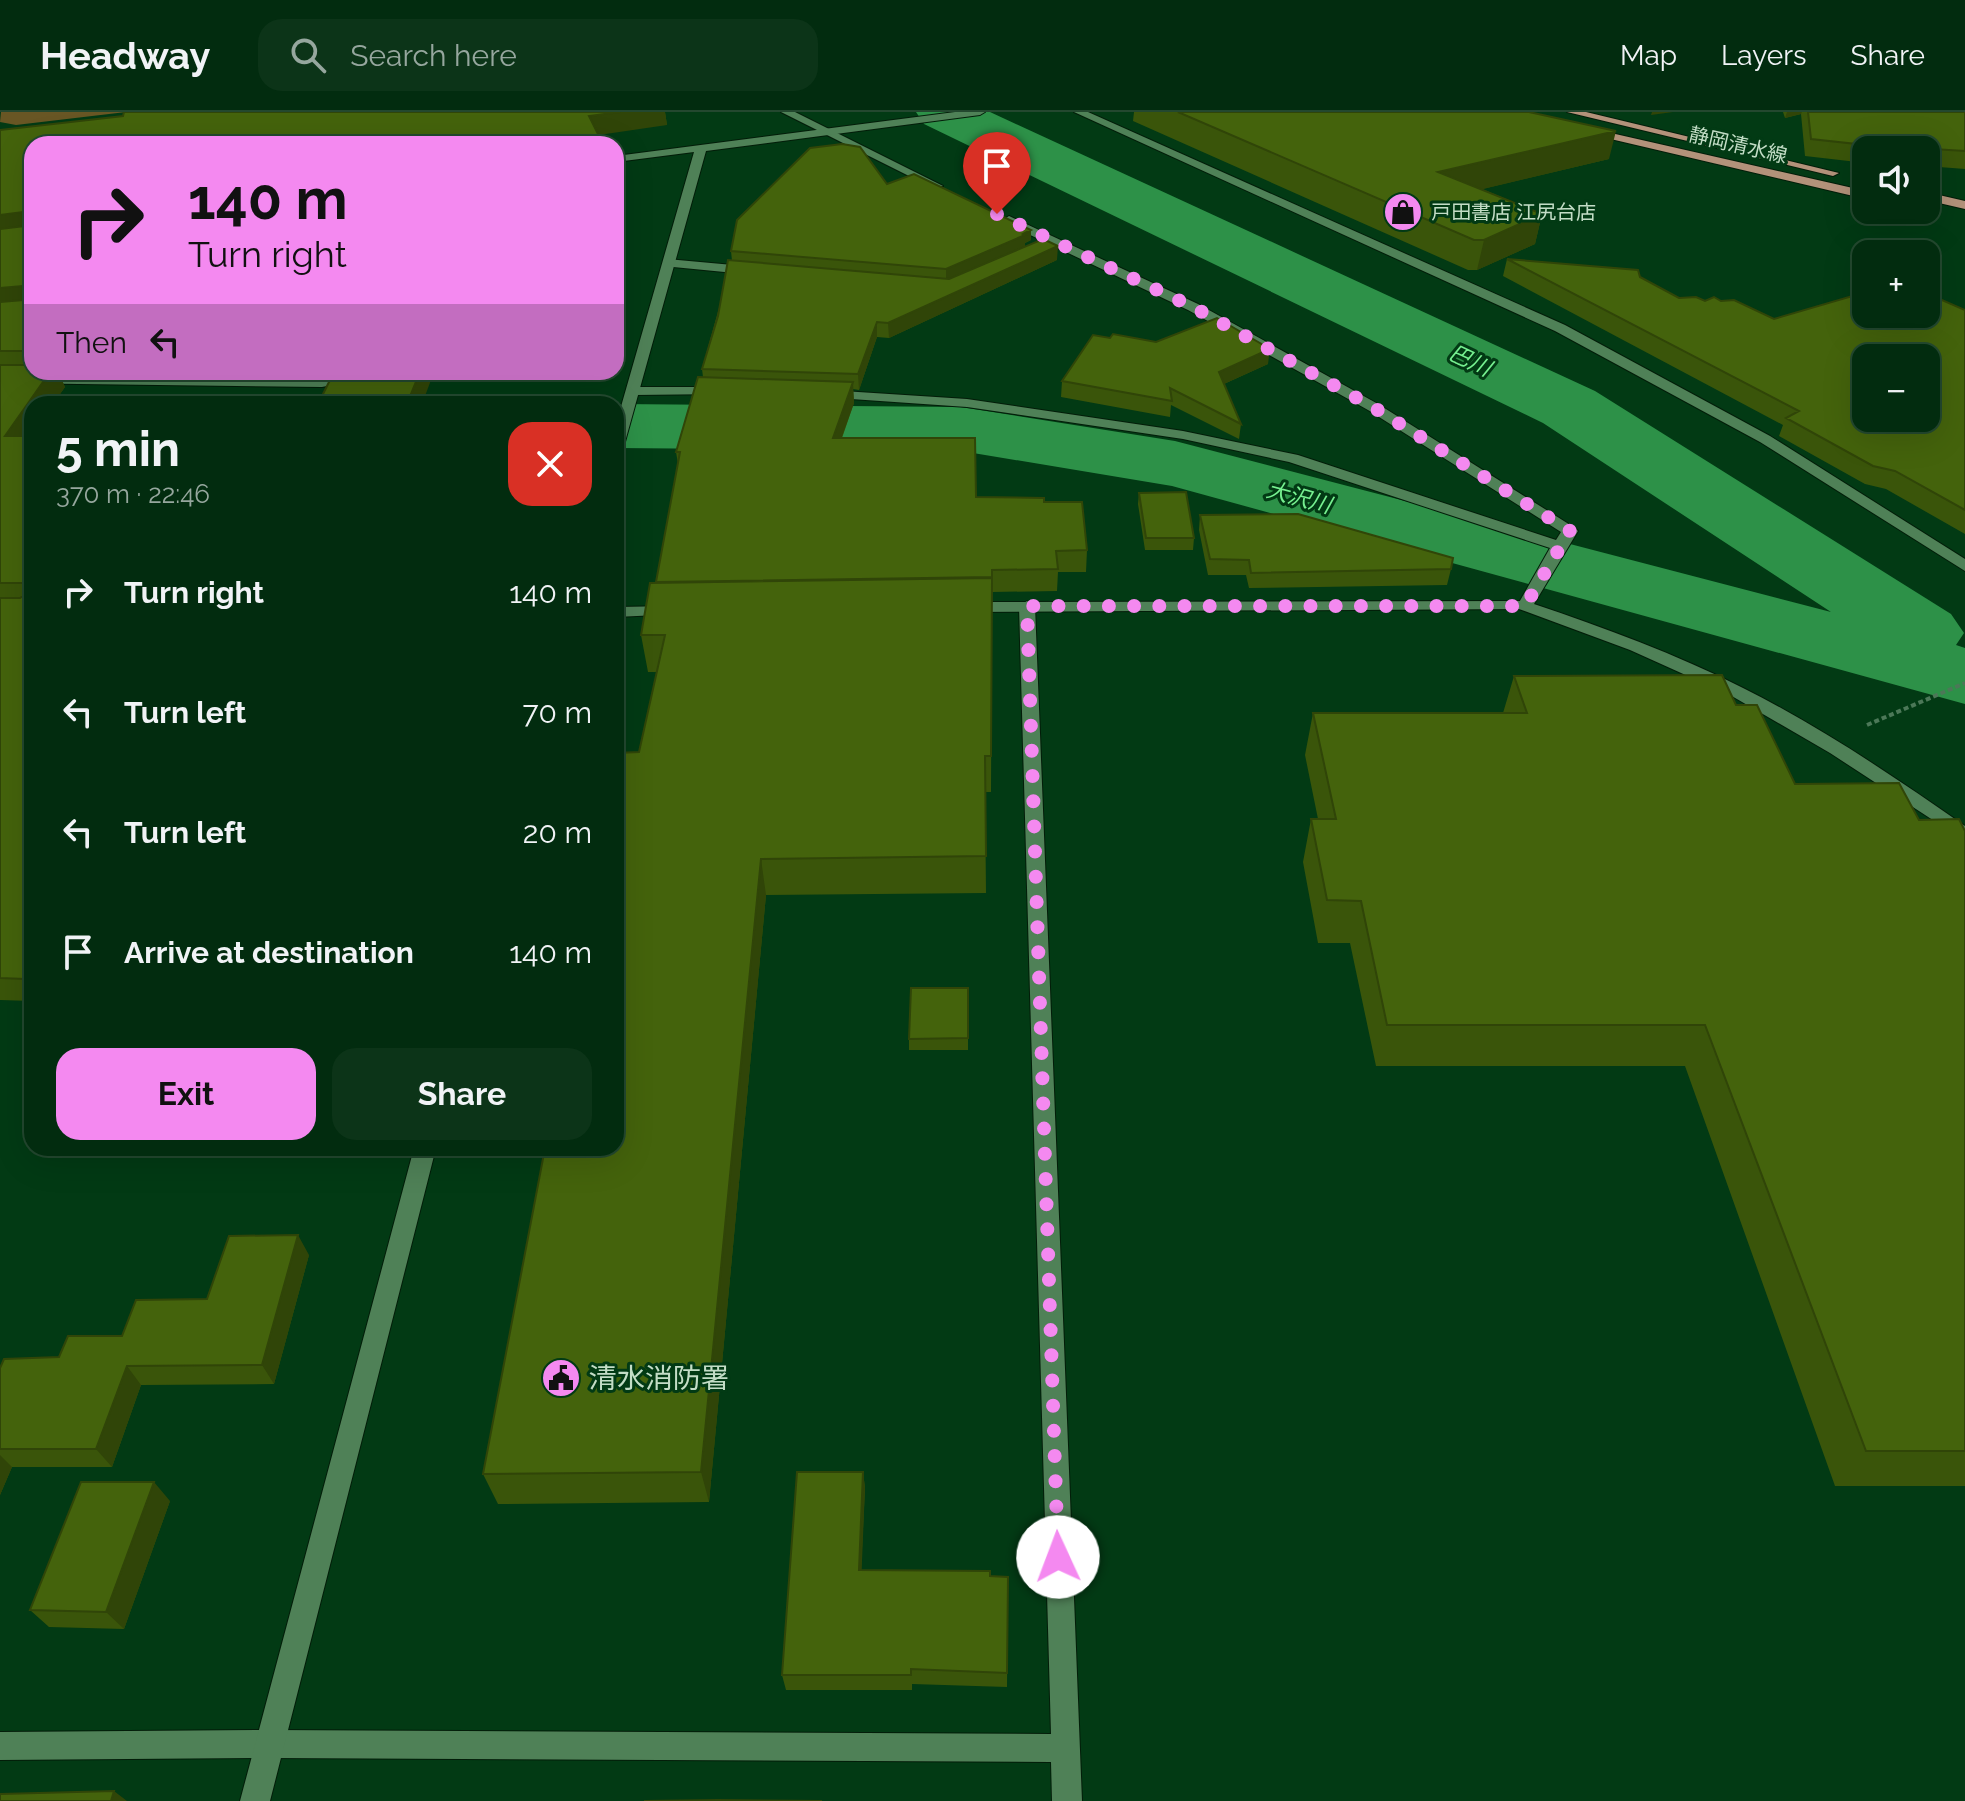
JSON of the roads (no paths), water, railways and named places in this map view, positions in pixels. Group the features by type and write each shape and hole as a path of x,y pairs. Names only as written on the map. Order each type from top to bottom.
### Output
{"main road":[{"name":"静岡清水線","path":"1572,112 1852,178"},
{"name":"静岡清水線","path":"1570,126 1852,192"},
{"path":"1940,199 1965,205"},
{"path":"1940,212 1965,218"}],"street":[{"path":"786,112 953,194"},
{"path":"624,158 980,112"},
{"path":"1079,112 1560,328 1765,439 1965,566"},
{"path":"624,424 701,148"},
{"path":"997,214 1048,244 1193,307 1373,407 1570,531 1529,600"},
{"path":"667,263 776,272"},
{"path":"0,379 24,379"},
{"path":"80,380 322,383 324,380"},
{"path":"633,395 739,391"},
{"path":"815,393 967,403 1199,438 1293,458 1559,546"},
{"path":"948,607 1529,600 1702,675 1828,742 1965,835"},
{"path":"1027,606 1067,1801"},
{"path":"624,612 695,611"},
{"path":"255,1801 423,1156"},
{"path":"0,1746 270,1744 1064,1748"}],"waterway":[{"name":"巴川","path":"944,112 1569,407 1921,633"},
{"name":"大沢川","path":"624,426 961,429 1175,464 1352,509 1965,676"}],"place":[{"name":"戸田書店 江尻台店","path":"1403,212"},
{"name":"清水消防署","path":"561,1378"}]}
